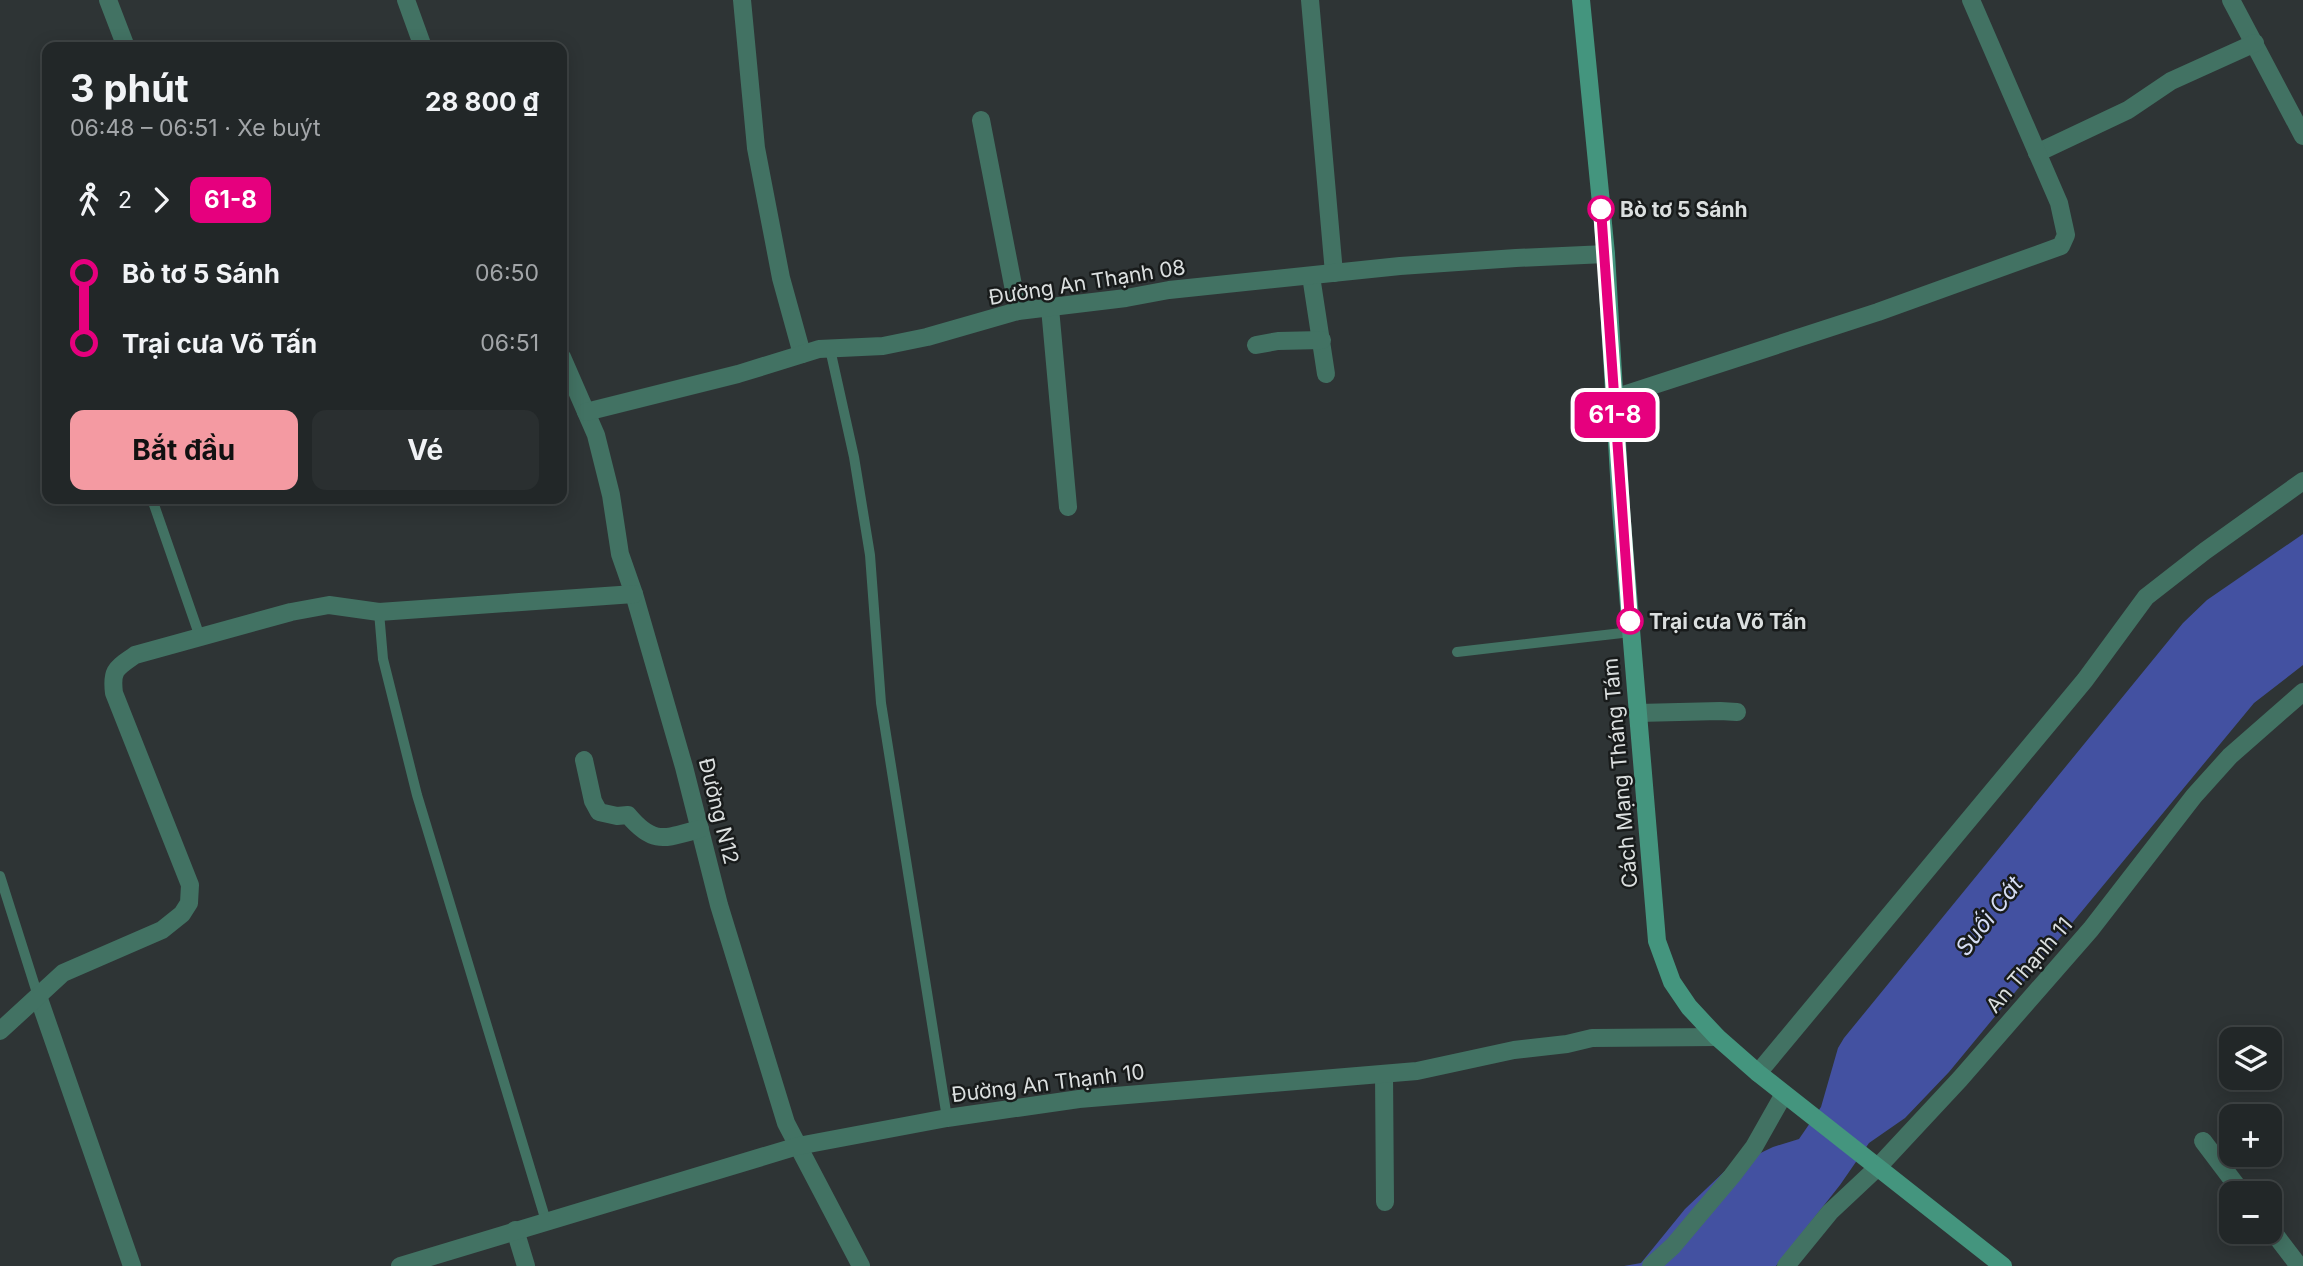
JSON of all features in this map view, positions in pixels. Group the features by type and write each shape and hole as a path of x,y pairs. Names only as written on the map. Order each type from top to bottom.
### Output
{"main road":[{"name":"Cách Mạng Tháng Tám","path":"1581,0 1606,254 1631,632 1657,941 1672,982 1689,1007 1717,1037 1784,1094 1875,1164"},
{"path":"1875,1164 2003,1266"}],"street":[{"path":"108,0 124,42"},
{"path":"406,0 421,42"},
{"path":"742,0 756,148 781,278 802,354"},
{"path":"1310,0 1334,273"},
{"path":"1614,398 1878,312 2061,246 2066,235 2059,203 1971,0"},
{"path":"2231,0 2303,136"},
{"path":"2038,153 2128,110 2171,81 2255,43"},
{"path":"981,120 1018,311"},
{"name":"Đường An Thạnh 08","path":"586,412 698,385 819,349 883,346 927,337 1018,311 1169,290 1334,273 1503,258 1606,254"},
{"path":"1311,276 1326,374"},
{"path":"1050,308 1068,507"},
{"path":"1256,345 1278,341 1322,340"},
{"name":"Đường N12","path":"567,368 596,435 611,495 620,554 684,767 723,918 786,1123 861,1266"},
{"path":"1758,1073 2085,680 2146,597 2303,481"},
{"path":"0,1031 63,973 162,930 182,914 189,903 190,885 114,694 112,677 117,668 135,655 291,612 329,606 379,612 634,594"},
{"name":"An Thạnh 11","path":"1786,1266 1830,1212 1960,1079 2091,929 2194,796 2230,756 2303,692"},
{"path":"1638,713 1737,712"},
{"path":"584,760 593,801 599,812 628,816 652,836 663,839 700,829"},
{"path":"38,996 132,1266"},
{"name":"Đường An Thạnh 10","path":"400,1266 798,1146 947,1118 1079,1099 1417,1071 1514,1050 1567,1044 1592,1038 1717,1037"},
{"path":"1384,1074 1385,1202"},
{"path":"1651,1266 1673,1246 1732,1176 1754,1147 1784,1094"},
{"path":"2203,1141 2233,1181"},
{"path":"515,1230 526,1266"},
{"path":"2282,1244 2299,1266"}],"lane":[{"path":"830,349 854,457 870,555 881,703 947,1118"},
{"path":"154,504 200,637"},
{"path":"379,612 383,659 417,794 546,1222"},
{"path":"1457,653 1631,632"},
{"path":"0,876 38,996"}],"water":[{"name":"Suối Cát","path":"2303,534 2303,665 2254,703 1949,1072 1905,1118 1869,1143 1840,1185 1776,1266 1624,1266 1641,1263 1685,1209 1727,1169 1773,1147 1799,1139 1821,1107 1838,1048 1844,1038 2183,623 2207,600"}],"bus line":[{"name":"61-8","path":"1601,209 1630,621"}],"place":[{"name":"Bò tơ 5 Sánh","path":"1601,209"},
{"name":"Trại cưa Võ Tấn","path":"1630,621"}]}
